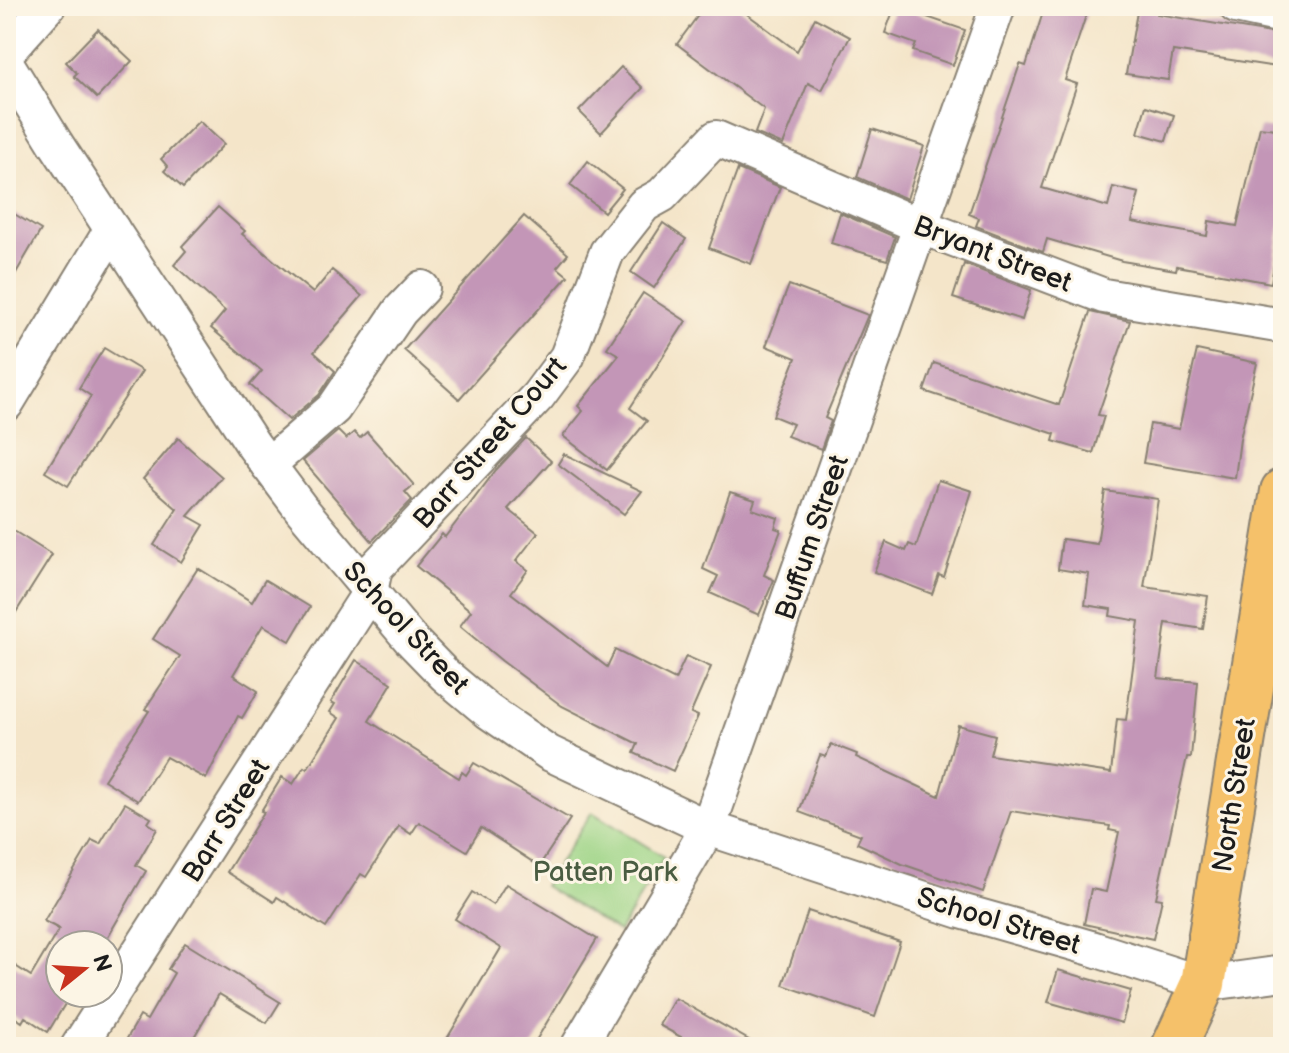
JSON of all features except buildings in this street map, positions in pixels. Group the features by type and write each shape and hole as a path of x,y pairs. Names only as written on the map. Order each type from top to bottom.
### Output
{"highway":[{"name":"North Street","path":"1177,1046 1203,984 1283,491"}],"street":[{"path":"6,53 48,6"},
{"name":"Buffum Street","path":"578,1047 708,828 998,6"},
{"path":"1236,6 1283,16"},
{"name":"School Street","path":"6,63 268,465 370,592 445,675 488,711 549,753 708,828 961,911 1203,984"},
{"name":"Bryant Street","path":"716,138 920,226 1104,296 1283,326"},
{"name":"Barr Street Court","path":"370,592 375,568 538,396 567,357 607,252 626,225 644,205 662,195 716,138"},
{"path":"6,404 112,229"},
{"path":"268,465 334,408 400,311 422,288"},
{"name":"Barr Street","path":"78,1047 370,592"},
{"path":"1203,984 1283,973"}],"green space":[{"name":"Patten Park","path":"592,812 664,857 619,932 544,886"}]}
